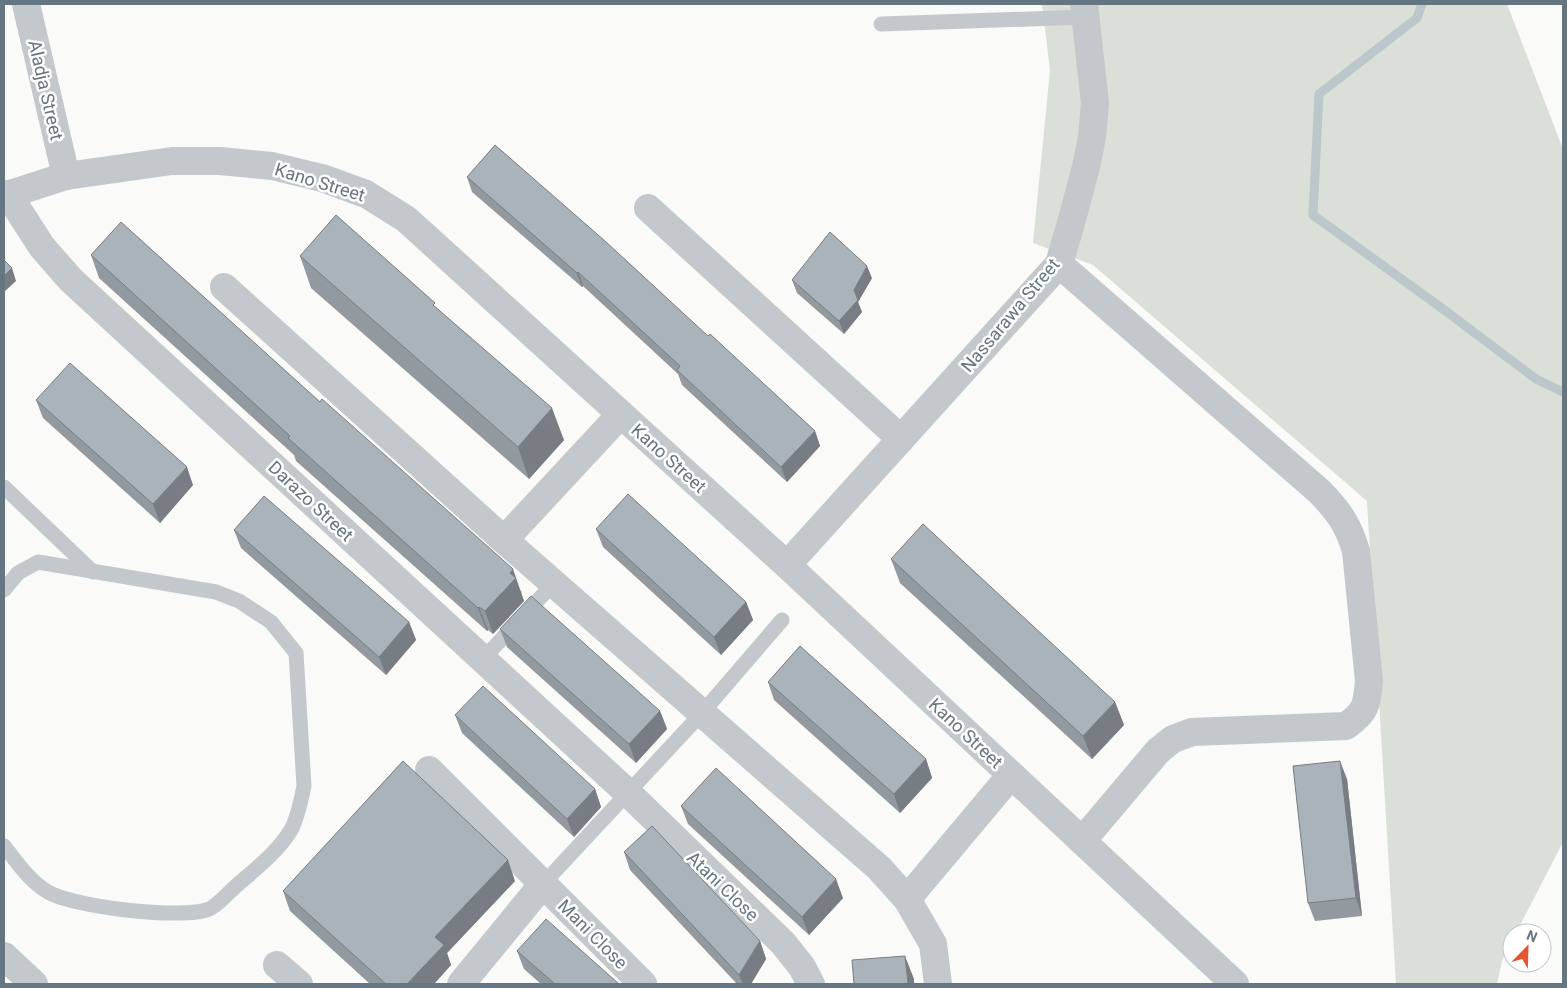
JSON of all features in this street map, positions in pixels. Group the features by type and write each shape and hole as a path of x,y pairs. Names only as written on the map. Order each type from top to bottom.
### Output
{"street":[{"name":"Aladja Street","path":"26,4 66,176"},
{"name":"Nassarawa Street","path":"787,565 1059,264 1079,195 1092,137 1095,103 1085,10"},
{"name":"Kano Street","path":"6,195 66,176 172,161 220,161 272,166 322,178 366,194 406,219 787,565 1235,984"},
{"name":"Darazo Street","path":"6,195 42,247 71,280 628,793"},
{"path":"648,208 902,439"},
{"path":"1059,264 1320,492 1336,509 1350,532 1356,551 1369,681 1367,703 1359,717 1346,726 1192,732 1173,739 1158,751 1082,841"},
{"path":"224,287 504,540 879,868 908,899 933,944 938,984"},
{"path":"504,540 621,414"},
{"name":"Mani Close","path":"429,770 642,984"},
{"path":"908,899 1011,775"},
{"name":"Atani Close","path":"628,793 783,943 802,966 810,984"},
{"path":"461,984 543,884"},
{"path":"4,956 34,984"},
{"path":"277,965 299,984"}],"lane":[{"path":"881,24 1085,10"},
{"path":"4,487 93,572"},
{"path":"4,590 18,573 38,562 216,592 239,601 271,622 296,653 304,786 300,806 291,829 272,854 211,909 190,914 152,912 74,902 49,893 34,883 4,846"},
{"path":"483,659 554,583"},
{"path":"543,884 702,713 782,620"}],"shaded area":[{"path":"1042,4 1507,4 1563,149 1563,842 1521,923 1502,923 1502,961 1497,984 1396,984 1367,501 1093,265 1033,243 1050,70"}],"building":[{"path":"495,145 605,241 708,336 710,334 815,431 781,467 677,370 680,366 578,272 467,177"},
{"path":"336,215 435,303 433,305 552,408 518,447 300,256"},
{"path":"121,222 320,402 322,399 513,569 510,573 516,578 485,611 478,608 288,438 290,436 91,255"},
{"path":"830,232 867,266 854,290 858,300 839,321 792,280"},
{"path":"4,260 12,268 4,276"},
{"path":"70,363 187,467 153,504 36,400"},
{"path":"628,494 746,602 714,637 596,529"},
{"path":"264,496 409,622 379,657 234,530"},
{"path":"923,524 1115,702 1083,736 891,559"},
{"path":"531,596 660,711 629,744 500,629"},
{"path":"800,646 926,759 894,794 768,682"},
{"path":"483,686 595,789 567,819 455,715"},
{"path":"403,761 508,860 435,937 444,945 407,984 386,984 283,891"},
{"path":"1340,761 1356,898 1308,903 1293,766"},
{"path":"716,768 836,879 802,917 681,806"},
{"path":"652,826 760,941 739,975 624,852"},
{"path":"546,919 619,984 555,984 517,951"},
{"path":"905,956 908,984 854,984 852,960"}],"waterway":[{"path":"1422,4 1417,18 1319,94 1313,215 1536,379 1563,392"}]}
